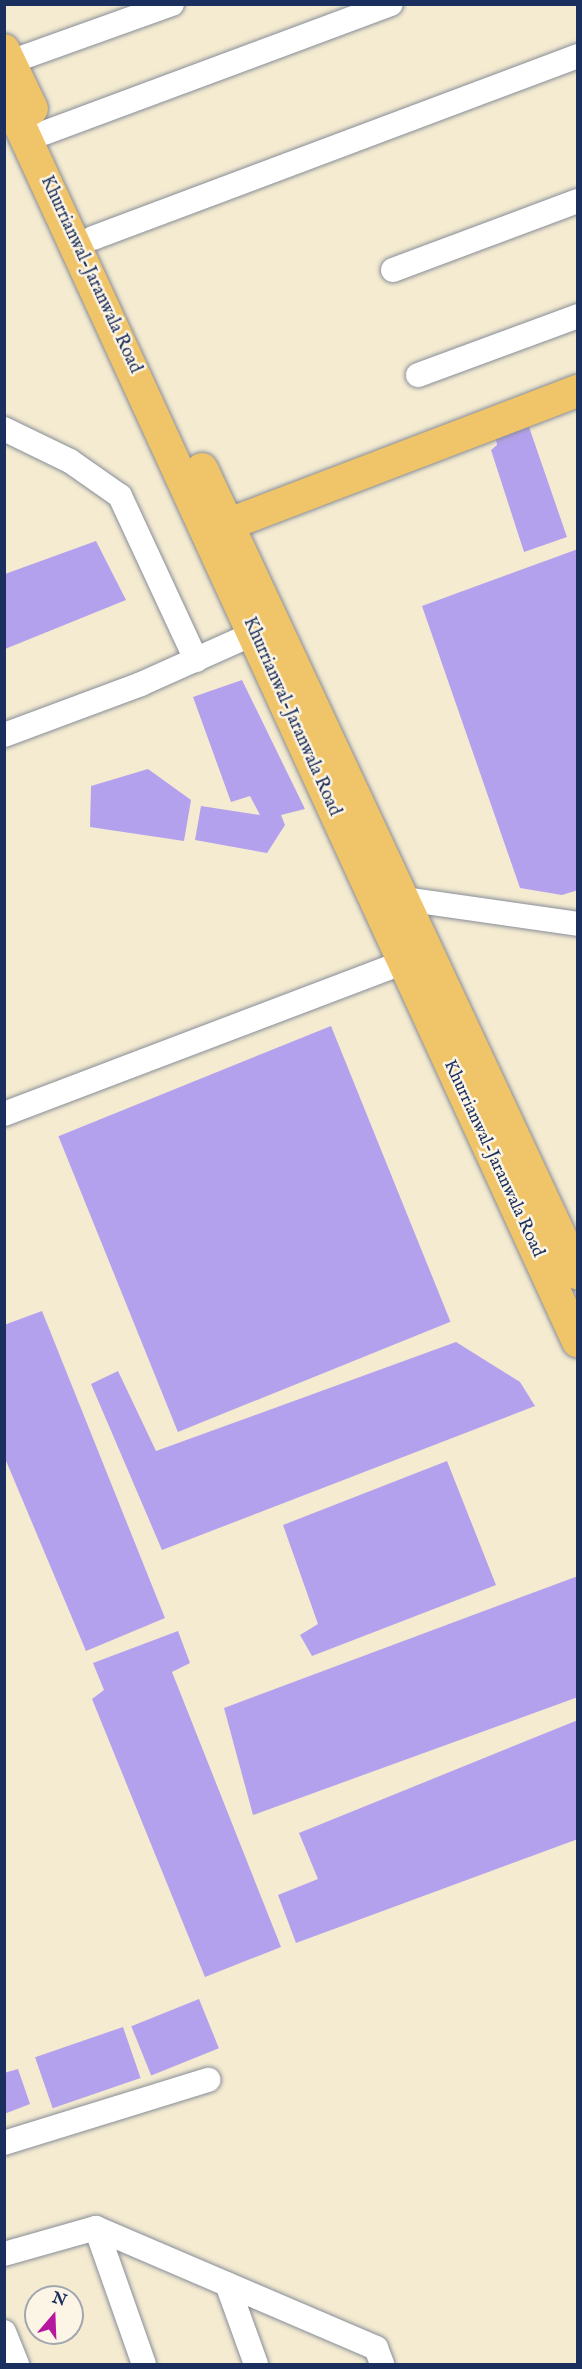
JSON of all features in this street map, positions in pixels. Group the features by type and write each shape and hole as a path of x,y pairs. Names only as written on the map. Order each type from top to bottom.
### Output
{"main road":[{"name":"Khurrianwal-Jaranwala Road","path":"6,68 44,133 93,238 218,528 255,633 416,958 578,1274"},
{"name":"Khurrianwal-Jaranwala Road","path":"6,68 218,528 405,898 416,958 578,1342"},
{"path":"218,528 578,391"}],"street":[{"path":"6,68 172,4"},
{"path":"44,133 391,4"},
{"path":"93,238 578,56"},
{"path":"393,270 578,201"},
{"path":"418,375 578,316"},
{"path":"4,429 70,461 120,496 196,660"},
{"path":"4,735 196,660 255,633"},
{"path":"405,898 578,924"},
{"path":"4,1114 416,958"},
{"path":"4,2143 208,2080"},
{"path":"4,2254 96,2228 376,2348 382,2364"},
{"path":"96,2228 144,2364"},
{"path":"227,2284 256,2364"},
{"path":"4,2332 17,2364"}],"building":[{"path":"528,424 567,537 524,552 491,450 497,445 495,434"},
{"path":"96,541 126,600 5,649 5,574"},
{"path":"578,549 578,890 562,895 520,888 422,606"},
{"path":"242,680 305,809 281,815 285,825 267,853 195,840 201,806 260,815 250,796 231,802 193,697"},
{"path":"148,769 191,800 184,841 90,827 91,786"},
{"path":"331,1026 450,1322 178,1432 58,1136"},
{"path":"42,1311 165,1618 86,1651 4,1456 4,1325"},
{"path":"456,1342 520,1382 535,1406 162,1550 91,1384 118,1371 156,1451"},
{"path":"447,1461 496,1585 312,1656 300,1635 318,1624 283,1525"},
{"path":"578,1576 578,1697 253,1815 224,1708"},
{"path":"178,1631 190,1663 172,1672 281,1947 205,1977 92,1699 104,1690 93,1663"},
{"path":"578,1720 578,1839 296,1943 278,1895 318,1879 299,1833"},
{"path":"199,1999 219,2048 151,2075 131,2026"},
{"path":"123,2027 141,2078 53,2108 35,2057"},
{"path":"18,2069 30,2104 4,2114 4,2073"}]}
